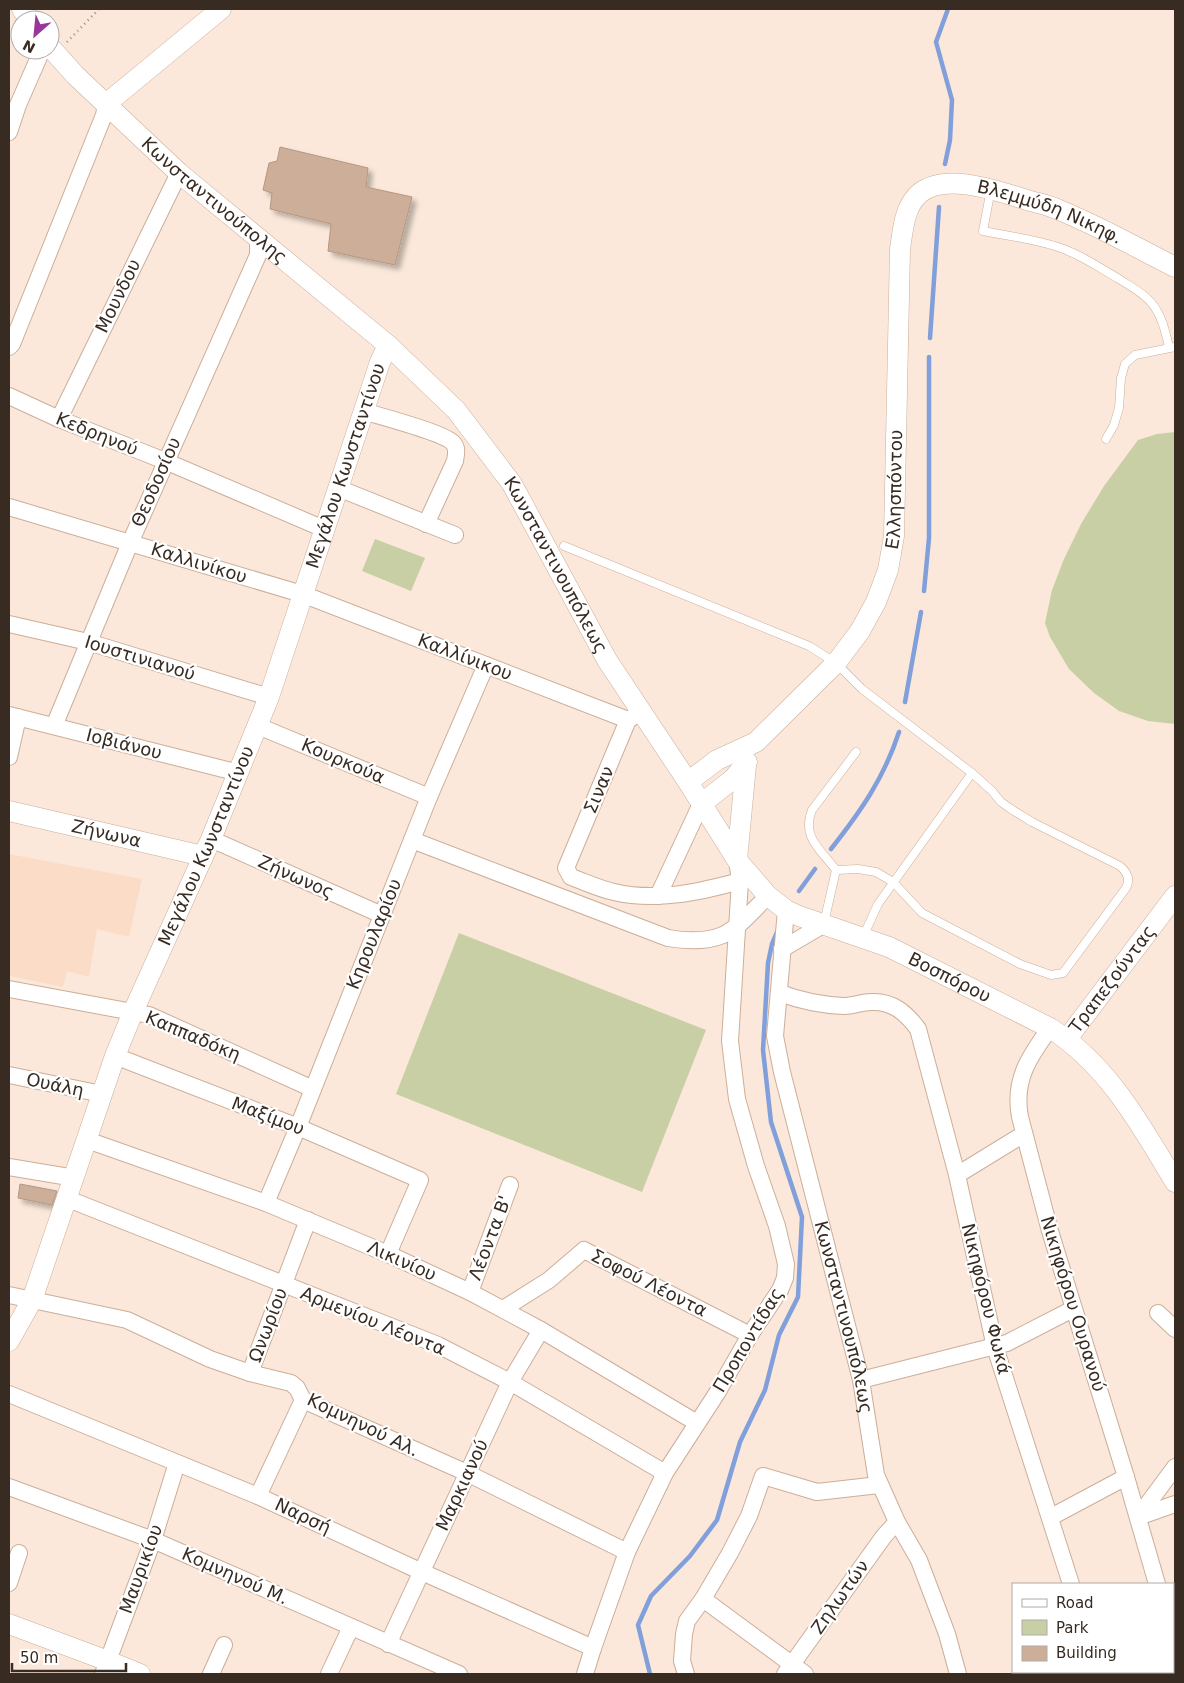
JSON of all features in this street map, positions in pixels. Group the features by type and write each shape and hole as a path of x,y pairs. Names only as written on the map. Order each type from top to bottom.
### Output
{"street":[{"path":"9,347 12,344 104,115 106,104 221,9"},
{"path":"9,132 13,103 44,60"},
{"name":"Κωνσταντινούπολης","path":"60,60 179,173 388,345"},
{"name":"Μουνδου","path":"59,419 179,173"},
{"name":"Βλεμμύδη Νικηφ.","path":"919,194 939,184 959,184 991,189 1058,209 1175,267"},
{"name":"Ελλησπόντου","path":"688,782 717,760 756,742 836,663 860,631 872,610 888,570 894,536 900,249 904,223 909,208 919,194"},
{"name":"Θεοδοσίου","path":"54,726 165,461 258,255 258,239"},
{"name":"Μεγάλου Κωνσταντίνου","path":"9,1341 32,1300 68,1199 115,1056 258,726 363,411 388,345"},
{"name":"Κωνσταντινουπόλεως","path":"388,345 456,410 512,484 607,660 634,716 688,782 701,804"},
{"name":"Κεδρηνού","path":"9,396 59,419 165,461 324,530"},
{"path":"363,411 441,434 454,444 456,453 452,468 426,524"},
{"path":"338,488 455,535"},
{"name":"Καλλινίκου","path":"9,507 302,594"},
{"name":"Καλλίνικου","path":"302,594 486,665 634,716"},
{"name":"Ιουστινιανού","path":"9,624 88,642 269,697"},
{"name":"Κηρουλαρίου","path":"266,1203 298,1127 428,797 486,665"},
{"path":"9,757 13,716"},
{"name":"Ιοβιάνου","path":"13,716 239,773"},
{"name":"Σιναν","path":"634,716 566,868 571,877 614,892 639,896 658,896"},
{"name":"Κουρκούα","path":"258,726 428,797"},
{"name":"Ελλησπόντου","path":"701,804 733,779 746,765 756,742"},
{"path":"737,860 746,765"},
{"path":"658,896 701,804"},
{"name":"Βοσπόρου","path":"701,804 737,860 768,896 786,910 889,946 1050,1028 1067,1039 1098,1067 1121,1095 1175,1182"},
{"name":"Ζήνωνα","path":"9,811 207,847"},
{"path":"412,840 668,938 682,940 723,935 737,925 768,896"},
{"name":"Ζήνωνος","path":"207,847 382,915"},
{"name":"Προποντίδας","path":"585,1674 592,1648 627,1552 665,1473 717,1393 750,1334 780,1290 785,1278 786,1264 777,1226 756,1166 737,1099 730,1041 740,881 737,860"},
{"path":"658,896 695,892 740,881"},
{"name":"Τραπεζούντας","path":"1067,1039 1175,896"},
{"path":"782,949 786,910"},
{"path":"782,949 823,924"},
{"name":"Κωνσταντινουπόλεως","path":"782,949 780,993 775,1036 782,1072 862,1380 873,1461 879,1485 922,1569 948,1634 958,1674"},
{"name":"Καππαδόκη","path":"9,989 156,1017 313,1089"},
{"name":"Νικηφόρου Φωκά","path":"780,993 803,1001 826,1005 847,1006 883,1002 906,1014 918,1029 957,1175 995,1347 1071,1583"},
{"name":"Νικηφόρου Ουρανού","path":"1050,1028 1035,1048 1025,1068 1017,1100 1024,1134 1050,1231 1126,1477 1156,1583"},
{"name":"Μαξίμου","path":"115,1056 298,1127 420,1180 388,1254"},
{"name":"Ουάλη","path":"9,1075 102,1094"},
{"path":"957,1175 1024,1134"},
{"name":"Λικινίου","path":"87,1140 266,1203 388,1254 470,1292 541,1330 697,1423"},
{"path":"9,1167 75,1178"},
{"name":"Λέοντα Β'","path":"470,1292 510,1185"},
{"name":"Αρμενίου Λέοντα","path":"68,1199 438,1345 510,1382 665,1473"},
{"name":"Ωνωρίου","path":"250,1373 308,1220"},
{"name":"Σοφού Λέοντα","path":"503,1309 549,1280 584,1250 750,1334"},
{"name":"Κομνηνού Αλ.","path":"9,1294 127,1320 210,1359 250,1373 291,1383 297,1388 303,1400 467,1473 627,1552"},
{"path":"862,1380 995,1347 1019,1337 1073,1309"},
{"path":"1158,1313 1175,1329"},
{"name":"Μαρκιανού","path":"388,1644 510,1382 541,1330"},
{"name":"Ναρσή","path":"9,1394 258,1496 592,1648"},
{"path":"258,1496 303,1400"},
{"name":"Μαυρικίου","path":"105,1667 153,1540 177,1463"},
{"path":"1138,1517 1175,1467"},
{"path":"686,1674 682,1662 687,1621 703,1600 749,1516 763,1476 817,1492 879,1485"},
{"path":"1050,1517 1126,1477"},
{"name":"Κομνηνού Μ.","path":"9,1487 153,1540 459,1674"},
{"path":"1138,1517 1175,1504"},
{"name":"Ζηλωτών","path":"794,1671 884,1536 898,1522"},
{"path":"9,1583 19,1553"},
{"path":"703,1600 794,1671"},
{"path":"9,1624 105,1667 140,1674"},
{"path":"329,1674 351,1627"},
{"path":"210,1674 224,1644"}],"lane":[{"path":"991,189 983,231 1059,247 1077,254 1135,289 1149,300 1157,310 1163,323 1172,347 1135,355 1125,364 1121,378 1119,408 1114,425 1106,439"},
{"path":"564,546 809,646 836,663 862,690 972,773 1011,809 1032,822 1120,866 1127,874 1128,883 1065,970 1059,975 1055,975 1038,972 1020,964 922,913 893,882 876,872 858,869 836,870"},
{"path":"836,870 810,835 808,828 809,819 812,810 856,752"},
{"path":"862,937 878,904 972,773"},
{"path":"823,924 836,870"}],"path":[{"path":"60,44 72,36 98,9"}],"shaded area":[{"path":"9,854 142,879 129,937 97,929 89,977 67,971 63,987 9,976"}],"green space":[{"path":"1175,432 1175,724 1148,721 1119,711 1094,693 1069,669 1050,637 1045,623 1052,590 1064,559 1081,524 1104,486 1138,440 1157,434"},
{"path":"375,539 425,558 411,591 362,571"},
{"path":"459,933 706,1030 642,1192 396,1094"}],"building":[{"path":"280,147 368,168 366,187 412,197 395,265 328,251 331,224 270,209 272,193 263,190 269,163 277,161"},
{"path":"20,1184 57,1191 52,1205 18,1198"}],"waterway":[{"path":"945,164 950,140 952,100 936,42 948,9"},
{"path":"930,338 939,207"},
{"path":"924,591 929,538 929,357"},
{"path":"905,702 921,612"},
{"path":"831,849 871,794 893,749 899,732"},
{"path":"799,891 815,869"},
{"path":"650,1674 638,1625 651,1596 690,1556 717,1520 740,1442 765,1390 779,1335 798,1297 802,1217 771,1122 763,1050 768,963 772,944 778,930"}]}
